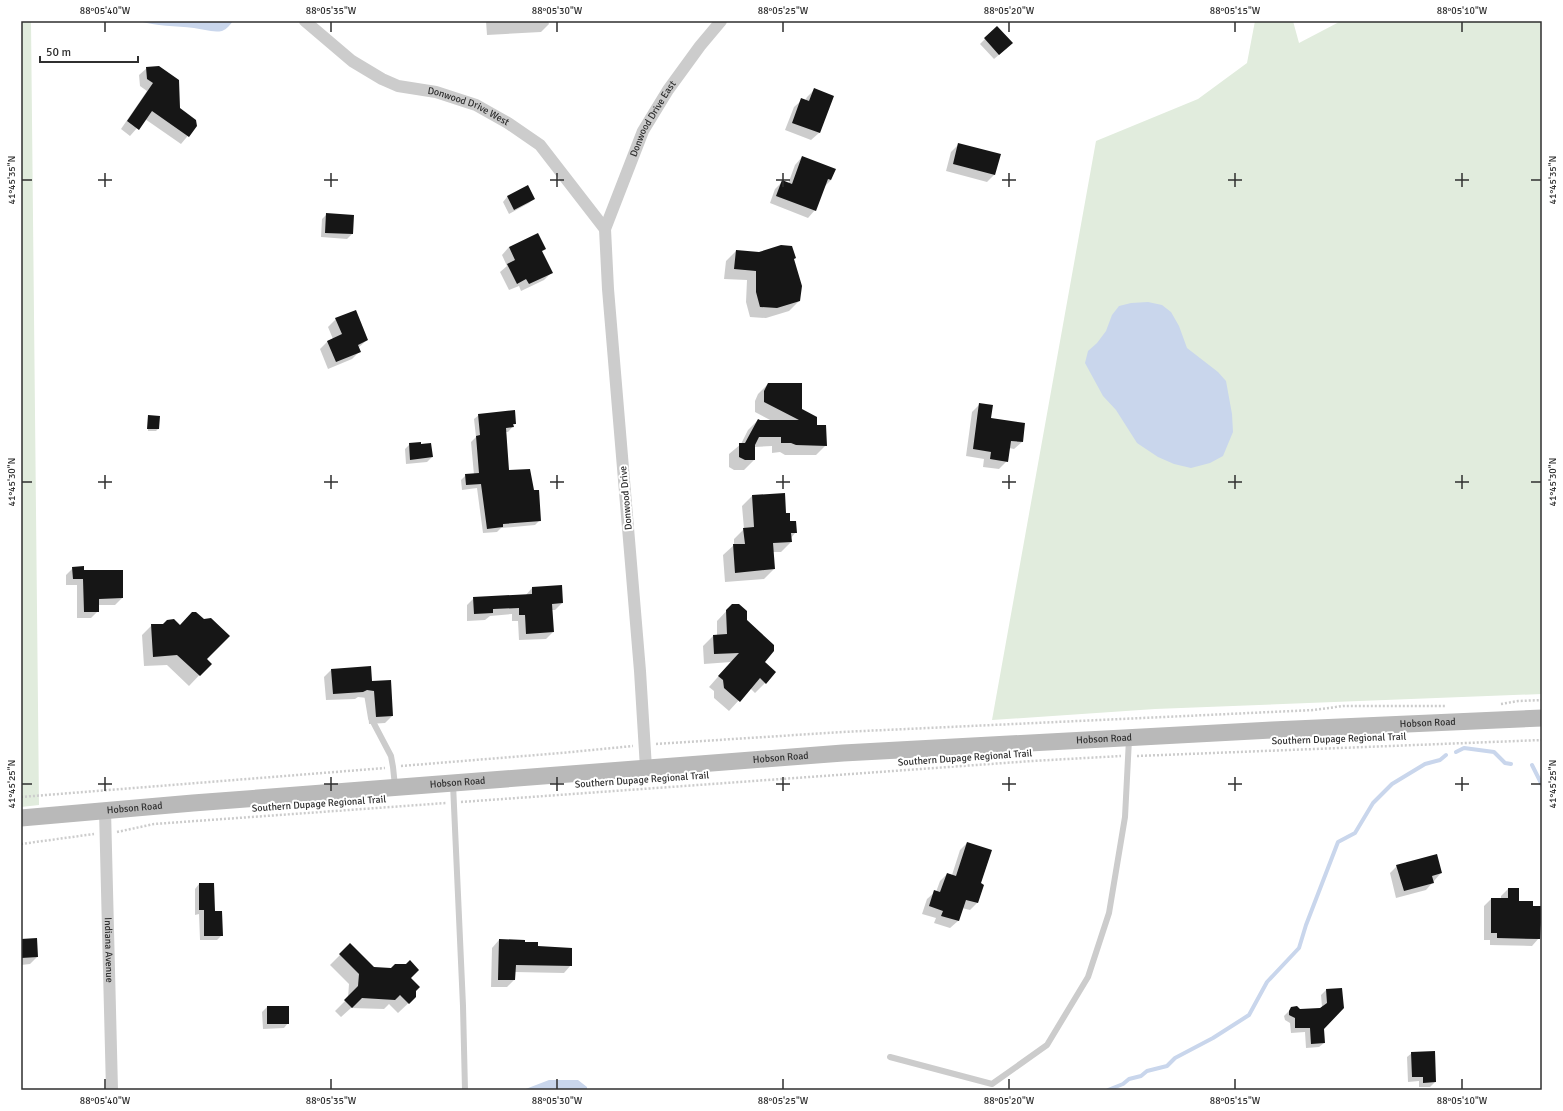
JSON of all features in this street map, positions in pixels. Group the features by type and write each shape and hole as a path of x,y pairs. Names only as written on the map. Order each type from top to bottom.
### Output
{"main road":[{"name":"Hobson Road","path":"21,818 395,787 938,748 1280,729 1542,718"}],"street":[{"name":"Donwood Drive West","path":"305,21 352,61 382,79 398,86 436,92 476,105 508,123 540,144 605,229"},
{"name":"Donwood Drive East","path":"605,229 643,131 668,90 700,46 721,21"},
{"name":"Donwood Drive","path":"605,229 608,289 640,671 646,768"},
{"name":"Indiana Avenue","path":"105,810 112,1090"}],"lane":[{"path":"367,694 371,718 387,746 393,767 395,787"},
{"path":"890,1057 992,1084 1047,1045 1088,977 1109,913 1125,816 1129,737"},
{"path":"453,783 463,1006 465,1090"}],"path":[{"path":"1494,705 1518,701 1542,700"},
{"path":"662,744 850,732 1314,710 1343,706 1446,706"},
{"name":"Southern Dupage Regional Trail","path":"1137,756 1542,740"},
{"path":"21,797 561,754 634,746"},
{"name":"Southern Dupage Regional Trail","path":"117,832 154,824 804,777 1121,756"},
{"path":"21,844 87,835"}],"green space":[{"path":"21,21 31,21 39,805 21,807"},
{"path":"1255,21 1293,21 1299,43 1341,21 1542,21 1542,694 1155,709 992,720 1096,141 1198,99 1247,63"}],"water":[{"path":"139,21 233,21 224,30 215,32"},
{"path":"1148,302 1162,305 1171,312 1179,326 1187,348 1218,372 1226,381 1232,414 1233,432 1223,456 1210,463 1191,468 1174,464 1158,457 1137,443 1116,410 1103,396 1085,363 1088,351 1097,343 1106,331 1112,315 1119,306 1131,303"},
{"path":"549,1080 578,1080 587,1087 587,1090 523,1090"}],"building":[{"path":"997,26 1013,43 999,55 984,38"},
{"path":"159,66 179,80 180,108 196,120 197,126 189,137 152,111 139,130 127,121 153,83 147,79 146,67"},
{"path":"814,88 834,96 820,133 792,123 801,98 809,101"},
{"path":"958,143 1001,154 995,175 953,164"},
{"path":"802,156 836,169 831,180 828,179 816,211 776,196 782,180 792,184"},
{"path":"528,185 535,199 514,210 507,196"},
{"path":"326,213 354,215 353,234 325,233"},
{"path":"538,233 546,249 542,251 553,273 529,284 526,279 517,284 507,264 515,260 509,247"},
{"path":"781,245 792,246 796,258 794,259 802,286 800,301 777,308 760,307 756,292 756,271 734,269 736,250 759,252"},
{"path":"356,310 368,340 358,345 361,352 336,362 327,341 342,334 335,318"},
{"path":"768,383 802,383 802,409 817,417 817,425 826,425 827,446 796,445 791,443 781,443 781,437 759,437 755,445 755,460 745,460 739,457 739,443 745,443 758,419 799,420 764,402 764,391"},
{"path":"979,403 993,405 991,418 1025,423 1023,442 1011,441 1008,462 990,459 991,452 973,449"},
{"path":"515,410 516,424 513,424 514,427 506,428 509,470 530,469 534,490 539,490 541,521 503,524 503,527 487,529 481,484 466,485 465,474 479,473 476,436 480,435 478,414"},
{"path":"148,415 160,416 159,429 147,429"},
{"path":"421,442 421,444 431,443 433,457 410,460 409,443"},
{"path":"785,493 786,513 790,513 790,521 796,521 797,533 791,533 792,542 773,543 775,569 735,573 733,544 745,544 743,528 754,527 752,495"},
{"path":"84,566 84,570 123,570 123,598 99,599 99,612 84,612 83,579 73,579 72,567"},
{"path":"562,585 563,603 552,604 554,632 526,634 525,615 519,615 519,608 493,609 493,613 474,614 473,597 532,594 532,587"},
{"path":"732,604 739,604 747,611 747,620 774,645 774,651 765,662 776,672 766,684 760,678 740,702 724,688 723,680 718,676 739,653 714,654 713,635 727,634 726,610"},
{"path":"192,612 196,612 204,619 211,618 230,636 207,659 212,664 200,676 177,655 153,657 151,624 163,624 167,620 174,619 180,625"},
{"path":"371,666 372,681 391,680 393,716 376,717 374,691 367,690 363,692 333,694 331,669"},
{"path":"967,842 992,850 981,883 984,885 978,903 966,900 959,921 941,916 943,911 929,906 934,890 940,892 947,873 956,876"},
{"path":"1437,854 1442,873 1432,876 1434,883 1404,891 1396,865"},
{"path":"199,883 214,883 215,911 222,911 223,936 204,936 204,910 199,910"},
{"path":"1508,888 1519,888 1519,901 1533,901 1533,906 1542,906 1540,939 1497,938 1497,933 1491,933 1491,898 1508,898"},
{"path":"37,938 38,957 21,958 21,939"},
{"path":"499,939 525,940 525,942 538,942 538,946 572,948 572,966 516,965 515,980 498,980"},
{"path":"350,943 374,967 391,968 395,964 406,964 410,960 419,970 411,978 420,987 416,991 416,997 409,1004 400,995 395,1000 362,998 352,1008 344,1000 358,986 359,974 339,954"},
{"path":"1342,988 1344,1008 1324,1029 1325,1043 1311,1044 1310,1028 1295,1028 1295,1018 1289,1015 1291,1007 1297,1006 1300,1009 1320,1008 1327,1003 1326,989"},
{"path":"267,1006 289,1006 289,1024 267,1024"},
{"path":"1435,1051 1436,1082 1423,1083 1423,1077 1412,1077 1411,1052"}],"waterway":[{"path":"1456,752 1464,748 1494,752 1505,763 1511,764"},
{"path":"1108,1090 1123,1084 1129,1079 1141,1076 1147,1071 1167,1066 1175,1058 1213,1038 1249,1015 1267,982 1299,948 1306,925 1338,842 1355,833 1373,803 1392,784 1425,764 1440,760 1446,755"},
{"path":"1532,765 1542,785"}]}
